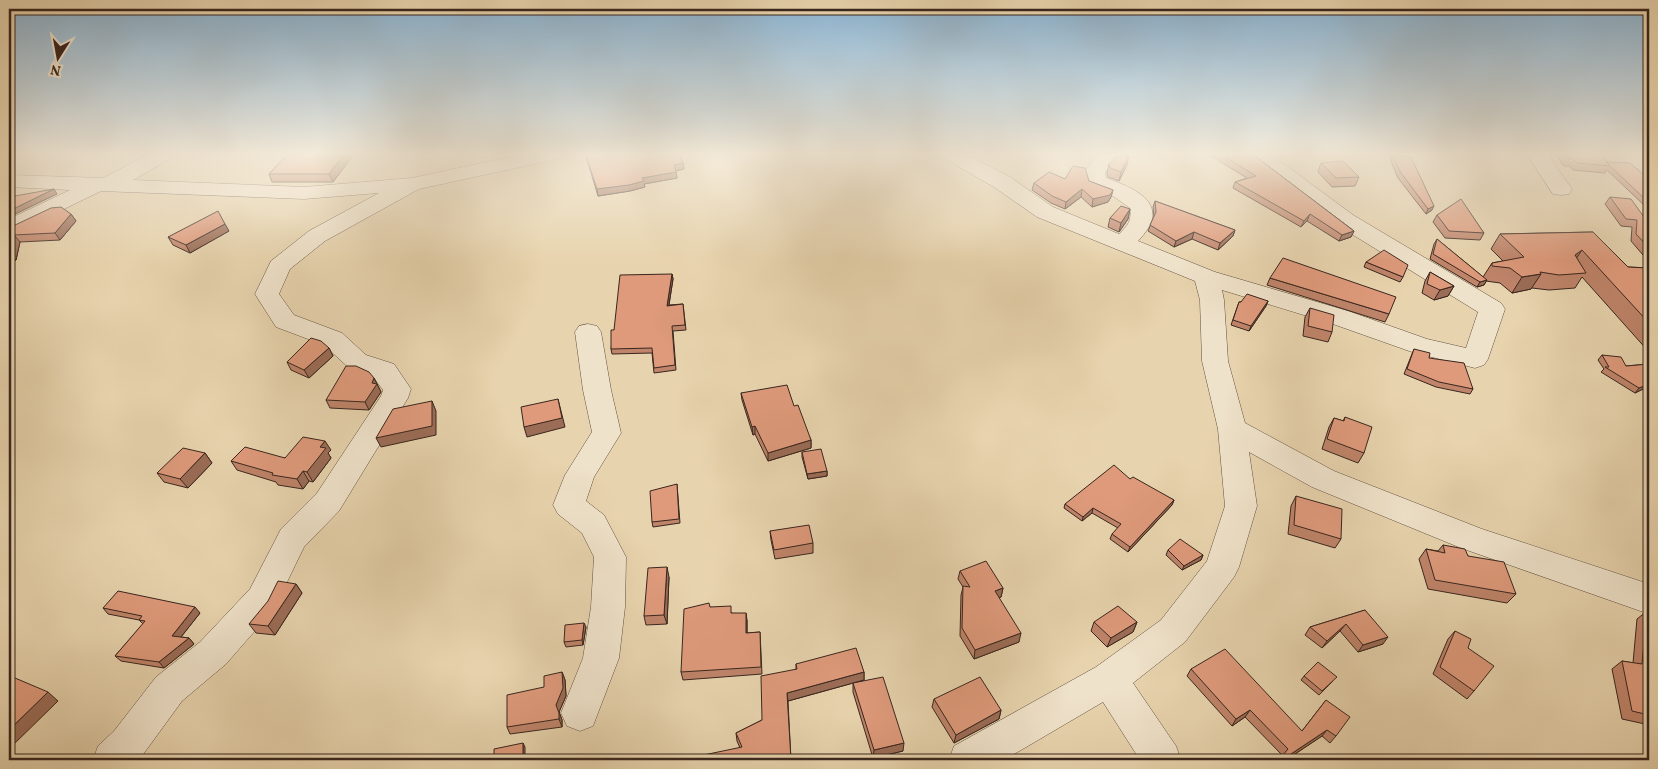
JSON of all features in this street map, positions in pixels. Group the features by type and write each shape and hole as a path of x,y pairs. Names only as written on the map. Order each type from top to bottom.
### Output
{"street":[{"path":"9,227 93,189"},
{"path":"200,189 304,193 353,189"},
{"path":"112,760 128,744 169,689 213,653 262,598 292,538 328,502 394,398 397,389 384,371 357,361 333,339 285,321 266,294 279,266 317,236 403,189"},
{"path":"1012,189 1045,212 1069,223 1124,243 1206,277 1339,317 1421,346 1475,359 1492,309 1344,220 1303,189"},
{"path":"1114,189 1128,194 1138,204 1142,213 1140,225 1124,243"},
{"path":"968,760 1109,679 1172,631 1222,567 1241,506 1232,429 1215,361 1212,300 1206,277"},
{"path":"580,713 601,658 608,607 610,557 593,524 569,505 580,475 607,434 597,390 588,332"},
{"path":"1232,429 1323,479 1472,539 1649,599"},
{"path":"1109,679 1162,760"}],"building":[{"path":"54,189 9,211 9,197"},
{"path":"1042,189 1110,189 1113,190 1110,195 1093,199 1082,189 1066,202"},
{"path":"1247,189 1298,189 1354,231 1342,235 1310,214 1304,221"},
{"path":"1413,189 1426,189 1434,206 1428,209"},
{"path":"1634,189 1649,189 1649,203"},
{"path":"1610,197 1631,199 1649,224 1649,248 1636,234 1637,220 1626,219"},
{"path":"1461,199 1484,233 1449,231 1437,215"},
{"path":"1155,201 1235,230 1220,243 1194,232 1176,241 1150,225 1156,212"},
{"path":"1121,206 1130,209 1121,223 1110,218"},
{"path":"61,207 71,214 55,233 14,235 9,253 9,227 51,208"},
{"path":"218,211 225,224 186,245 168,237"},
{"path":"1593,232 1628,267 1649,268 1649,323 1582,250 1575,255 1586,273 1559,275 1540,272 1541,274 1522,277 1510,268 1492,266 1492,263 1524,257 1500,234"},
{"path":"1437,239 1487,280 1480,282 1433,254"},
{"path":"1384,250 1408,265 1403,277 1366,262"},
{"path":"1283,258 1396,297 1389,314 1270,278"},
{"path":"1430,272 1454,286 1440,290 1427,284"},
{"path":"672,274 667,306 683,304 685,325 672,326 675,365 654,368 652,348 611,349 611,330 614,330 620,275"},
{"path":"1247,294 1268,301 1251,326 1233,320 1239,302"},
{"path":"1310,308 1334,315 1332,332 1308,326"},
{"path":"311,338 321,341 329,348 304,370 287,362"},
{"path":"1414,349 1430,353 1429,358 1464,363 1473,389 1439,382 1407,369"},
{"path":"1602,355 1621,357 1626,366 1649,364 1649,384 1639,388 1605,367 1609,367"},
{"path":"346,366 356,366 369,372 374,378 372,383 377,384 365,402 326,400"},
{"path":"787,385 794,406 798,405 811,440 768,453 755,426 752,427 741,393"},
{"path":"558,399 562,418 524,427 521,407"},
{"path":"432,401 432,426 376,438 393,409"},
{"path":"1345,417 1372,427 1364,453 1327,439 1334,418 1344,421"},
{"path":"303,437 325,441 320,447 326,448 307,472 303,471 297,479 272,475 273,473 231,461 245,447 285,458"},
{"path":"183,448 205,453 180,479 157,473"},
{"path":"821,449 827,471 807,474 802,452"},
{"path":"1114,465 1130,479 1133,477 1174,500 1130,547 1112,534 1121,524 1093,508 1083,517 1065,504"},
{"path":"677,484 679,519 652,522 650,491"},
{"path":"1296,496 1342,509 1341,539 1294,525"},
{"path":"809,525 813,543 774,550 770,531"},
{"path":"1180,539 1203,555 1184,566 1168,550"},
{"path":"1443,545 1465,549 1468,556 1504,562 1516,594 1435,580 1426,549 1445,553"},
{"path":"986,561 1003,588 995,591 1021,633 975,650 962,628 963,586 970,587 960,571"},
{"path":"667,567 664,615 644,616 648,568"},
{"path":"278,581 296,584 268,626 249,624 268,601"},
{"path":"118,591 195,607 172,636 189,638 159,662 115,656 145,621 139,620 142,616 103,608"},
{"path":"709,603 710,607 731,606 731,613 746,613 746,633 760,632 761,667 681,672 684,609"},
{"path":"1118,606 1137,622 1111,638 1094,622"},
{"path":"1365,610 1388,637 1363,645 1346,624 1327,641 1310,627"},
{"path":"1647,611 1649,612 1649,715 1632,711 1622,661 1642,664"},
{"path":"584,623 582,640 564,642 565,625"},
{"path":"1455,631 1471,639 1468,648 1494,666 1474,691 1440,667"},
{"path":"856,648 864,672 787,693 791,760 694,760 694,757 742,747 736,733 762,720 761,676 797,669 796,664"},
{"path":"1225,649 1302,731 1326,700 1350,717 1336,736 1327,730 1285,758 1283,755 1288,749 1250,710 1236,719 1191,669"},
{"path":"1318,662 1337,677 1322,691 1304,676"},
{"path":"562,672 563,688 556,705 559,719 507,727 507,695 544,687 544,676"},
{"path":"883,677 904,743 874,750 853,683"},
{"path":"980,677 1001,710 956,735 934,699"},
{"path":"15,678 48,692 9,730 9,684"},
{"path":"523,743 523,760 494,760 494,749"},
{"path":"1118,756 1121,760 1110,760"}]}
